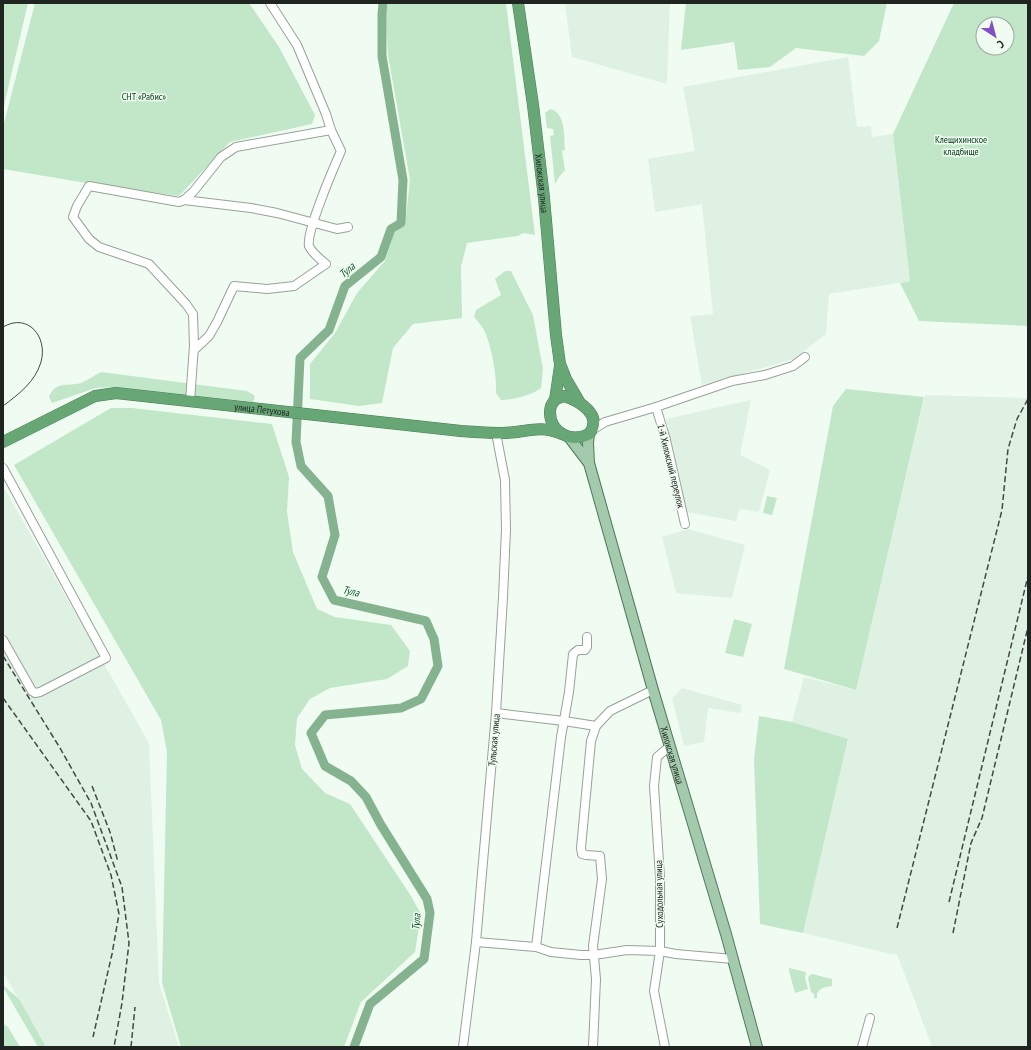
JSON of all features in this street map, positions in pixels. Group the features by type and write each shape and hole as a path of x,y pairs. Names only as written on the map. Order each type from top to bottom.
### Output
{"highway":[{"name":"Хилокская улица","path":"518,3 531,90 541,175 560,364"},
{"path":"560,364 566,379 580,403 594,420 591,432 575,438 565,435 555,429 551,422 560,364"},
{"name":"улица Петухова","path":"3,442 95,396 116,393 461,431 496,433 551,429 565,435"},
{"path":"530,430 553,404 564,396 580,403"}],"main road":[{"path":"589,463 588,443 591,432"},
{"path":"565,435 589,463"},
{"name":"Хилокская улица","path":"589,463 653,690 733,959 757,1047"}],"street":[{"path":"194,350 208,336 217,322 234,286 267,289 294,286 326,264 316,256 310,246 310,238 326,186 341,152 297,45 270,3"},
{"path":"190,401 194,350 193,314 186,304 150,264 99,247 88,239 73,217 77,206 89,186 179,202 184,200 193,192 220,157 236,147 331,130"},
{"path":"184,200 251,208 278,213 337,229 348,227"},
{"path":"591,432 605,422 656,407 732,381 765,375 793,366 805,357"},
{"name":"1-й Хилокский переулок","path":"656,407 666,440 685,524"},
{"path":"592,416 605,422"},
{"name":"Тульская улица","path":"463,1047 476,942 496,713 506,530 504,480 496,433"},
{"path":"3,468 106,658 40,692 35,693 32,691 3,640"},
{"path":"536,947 560,745 573,654 578,650 585,650 587,647 587,637"},
{"path":"593,1047 596,979 593,946 602,879 600,856 582,854 581,848 591,741 596,726 610,711 653,690"},
{"path":"496,713 596,726"},
{"name":"Суходольная улица","path":"665,1047 654,991 660,951 660,878 654,786 656,757 670,746"},
{"path":"476,942 536,947 551,952 594,956 627,950 660,951 676,954 733,959"},
{"path":"862,1047 870,1018"}],"shaded area":[{"path":"565,3 670,3 667,84 572,57"},
{"path":"848,57 857,127 871,126 872,137 893,134 910,281 829,294 826,334 794,359 702,385 690,316 713,314 702,204 655,212 648,159 695,151 683,87"},
{"path":"925,395 1028,398 1028,1047 932,1047 897,954 891,954 803,933 848,740 792,722 804,677 855,690"},
{"path":"751,400 740,455 770,470 759,512 740,509 736,521 687,512 666,419"},
{"path":"3,486 149,743 159,983 179,1047 46,1047 3,972"},
{"path":"688,529 745,545 732,598 676,593 662,537"},
{"path":"682,688 742,705 740,713 708,708 704,742 684,746 672,698"}],"green space":[{"path":"3,3 28,3 3,110"},
{"name":"СНТ «Рабис»","path":"35,3 249,3 279,47 315,115 312,124 230,142 179,196 86,183 3,169 3,127"},
{"path":"388,3 506,3 535,235 523,233 518,236 467,243 461,267 462,318 413,324 393,348 382,403 359,406 310,399 310,364 335,333 357,293 385,261 394,233 405,225 410,180 388,55 386,15"},
{"path":"686,3 887,3 879,41 864,56 796,48 770,67 738,70 734,42 681,50"},
{"name":"Клещихинское кладбище","path":"954,3 1028,3 1028,326 919,321 900,283 910,281 893,134"},
{"path":"550,109 555,111 562,120 565,150 562,151 565,170 555,184 550,136 554,135 553,129 547,128 545,113"},
{"path":"505,271 511,271 533,315 543,369 541,388 537,391 522,397 501,400 496,393 495,371 488,339 483,328 474,317 476,310 501,295 495,279"},
{"path":"101,372 247,391 255,396 253,402 115,387 96,388 52,403 49,397 55,388 62,385 81,383"},
{"path":"846,389 924,397 856,690 784,669 833,406"},
{"path":"111,408 132,408 272,424 289,477 287,512 293,552 317,609 335,617 391,625 410,651 408,666 387,679 330,688 310,699 297,718 295,745 302,769 325,793 350,804 411,896 421,914 415,952 361,1002 344,1047 181,1047 162,983 167,752 161,720 14,465"},
{"path":"767,496 777,498 772,515 763,513"},
{"path":"734,619 752,624 743,657 725,653"},
{"path":"759,716 792,722 848,739 803,933 760,924 754,760"},
{"path":"789,968 806,972 805,978 808,989 795,993"},
{"path":"812,974 832,979 832,986 822,988 817,993 817,998 814,998 814,994 811,992 808,978"},
{"path":"3,985 19,999 46,1047 38,1047"},
{"path":"3,1024 8,1027 20,1047 4,1047"}],"waterway":[{"name":"Тула","path":"354,1047 370,1004 424,959 430,913 427,899 381,825 366,797 351,781 325,766 311,733 325,715 401,708 421,699 438,666 434,639 426,621 334,600 322,577 335,535 328,496 301,466 296,442 300,358 329,330 345,286 381,257 391,229 401,223 403,180 382,56 383,3"}],"tram line":[{"path":"3,327 12,323 28,325 39,336 42,344 41,362 35,376 31,382 3,406"}],"railway":[{"path":"897,928 1002,510 1008,449 1017,419 1028,399"},
{"path":"949,902 1028,576"},
{"path":"953,933 971,843 982,818 1028,627"},
{"path":"3,656 60,748 91,803 122,887 129,943 122,1003 114,1047"},
{"path":"3,698 91,821 111,875 119,914 112,954 93,1037"},
{"path":"92,786 110,832 118,862"},
{"path":"131,1047 135,1007"}]}
